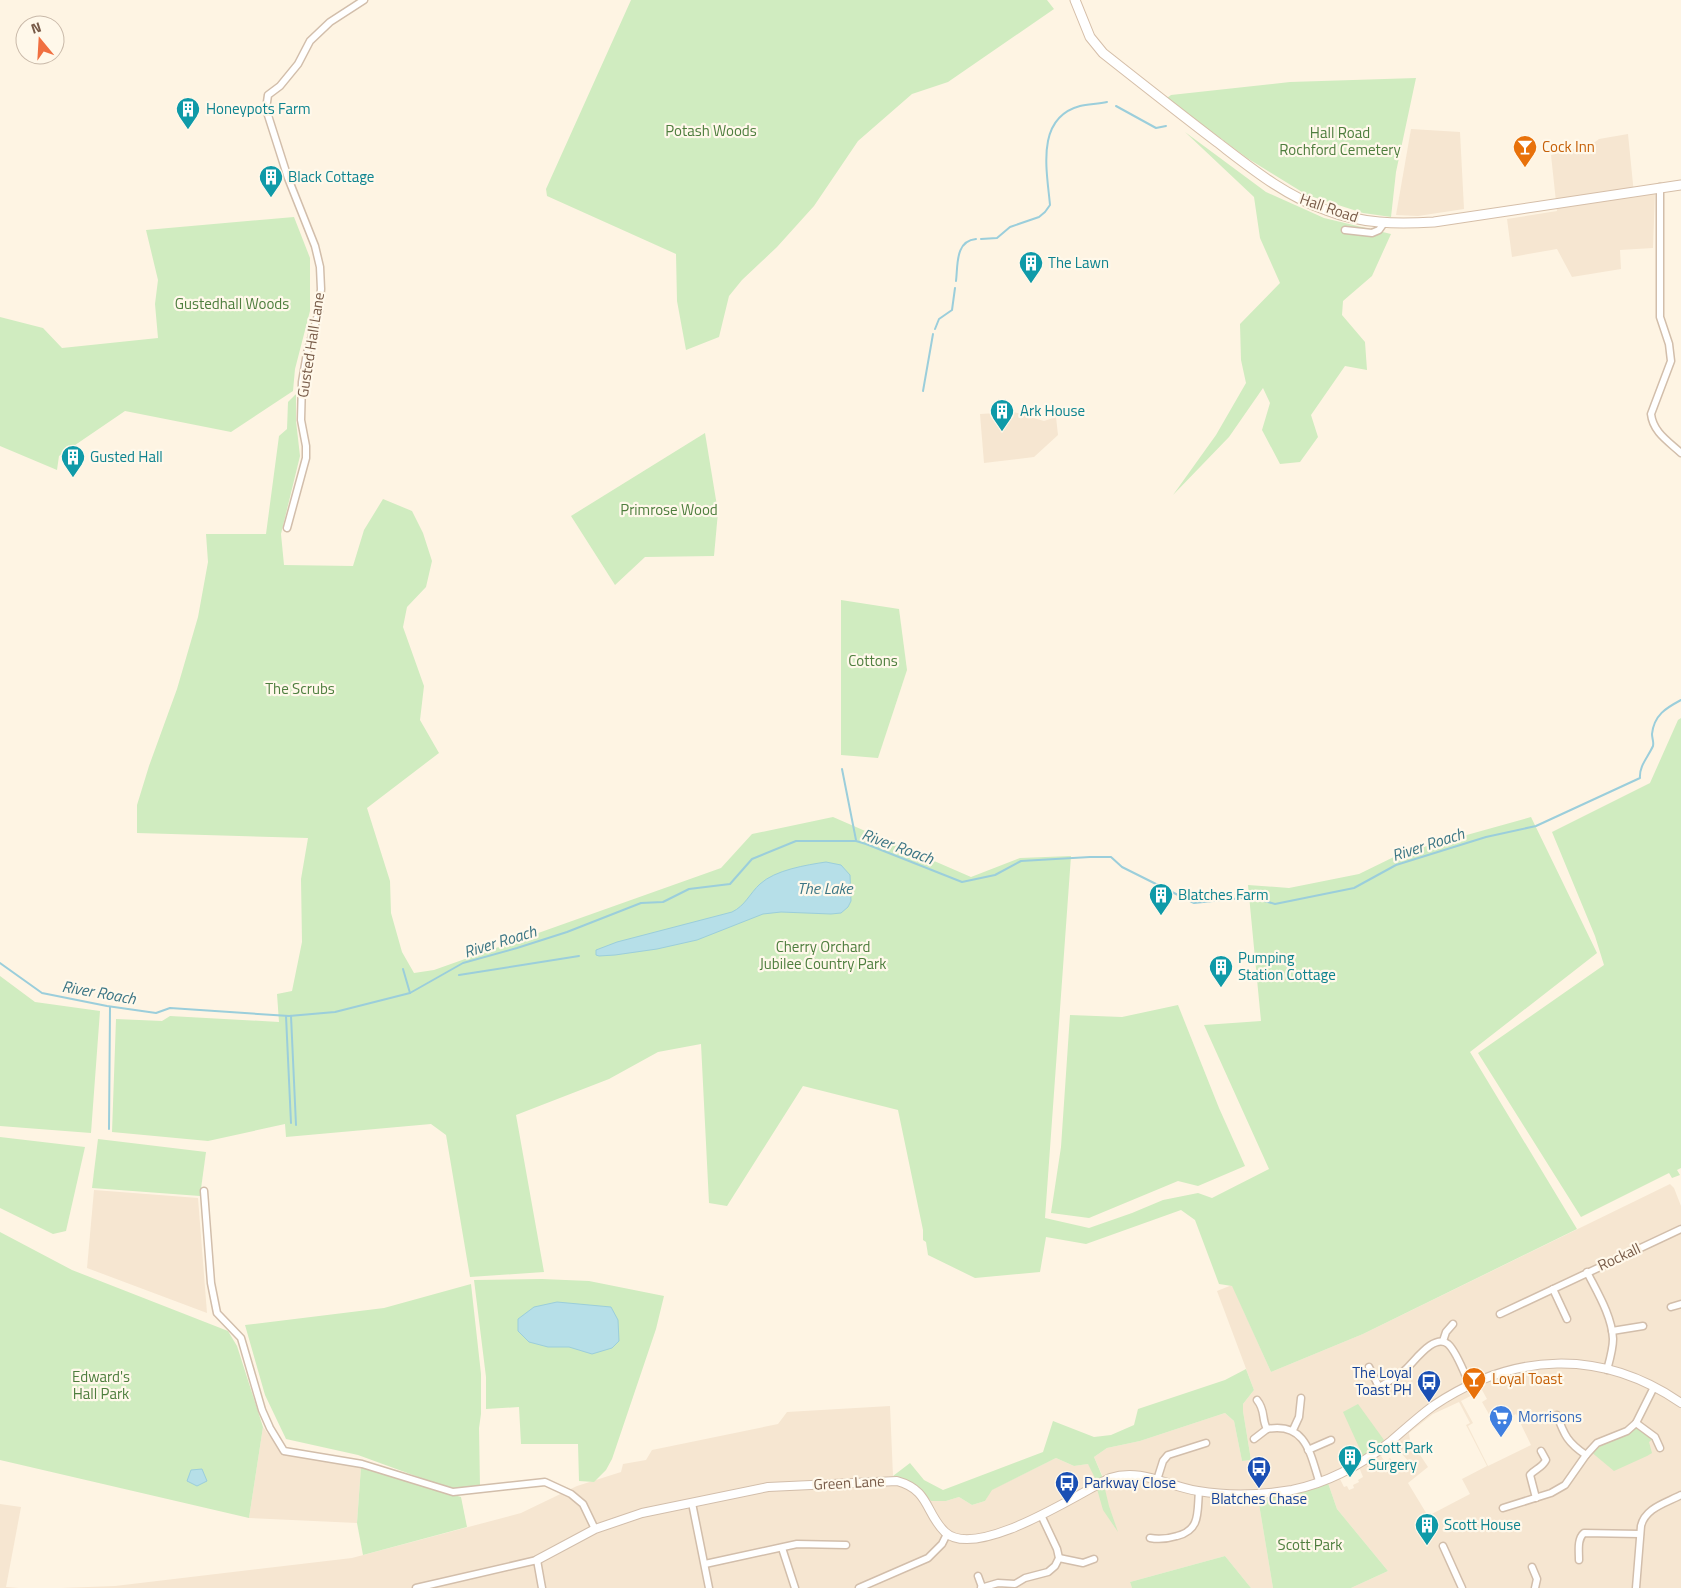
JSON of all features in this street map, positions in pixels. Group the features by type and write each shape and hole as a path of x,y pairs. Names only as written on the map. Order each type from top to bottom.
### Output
{"main road":[{"name":"Hall Road","path":"1075,0 1090,36 1103,53 1264,177 1295,197 1326,210 1360,220 1384,223 1434,222 1681,184"},
{"name":"Hall Road","path":"1660,187 1681,188"}],"street":[{"name":"Gusted Hall Lane","path":"287,528 306,458 306,446 301,420 302,382 307,353 319,311 320,274 315,246 288,178 266,109 268,95 280,86 298,64 310,41 330,22 364,0"},
{"path":"1660,187 1660,317 1669,344 1671,361 1651,414 1655,429 1681,453"},
{"path":"1345,230 1372,233 1379,230 1384,223"},
{"path":"204,1190 211,1283 217,1313 241,1338 262,1410 284,1451 362,1464 453,1492 545,1482 571,1494 583,1504 595,1529"},
{"name":"Rockall","path":"1607,1370 1613,1345 1612,1331 1588,1272 1681,1228"},
{"path":"1500,1314 1588,1272"},
{"path":"1553,1289 1567,1319"},
{"path":"1671,1307 1681,1304"},
{"path":"1443,1341 1446,1332 1453,1324"},
{"path":"1612,1331 1643,1326"},
{"path":"1369,1368 1379,1387 1405,1370 1429,1346 1435,1342 1443,1341 1454,1351 1470,1386"},
{"path":"859,1588 928,1558 942,1544 947,1534 964,1540 979,1538 1014,1528 1117,1476 1136,1475 1199,1491 1222,1494 1293,1490 1336,1475 1382,1448 1433,1406 1470,1386 1510,1371 1544,1364 1567,1363 1607,1370 1654,1387 1681,1403"},
{"path":"1503,1508 1536,1498 1568,1483 1586,1455 1597,1443 1627,1431 1636,1423 1654,1387"},
{"path":"1293,1430 1299,1417 1301,1398"},
{"path":"1257,1400 1263,1410 1266,1429"},
{"path":"1557,1415 1566,1439 1571,1445 1586,1455"},
{"path":"1636,1423 1655,1437 1660,1448"},
{"path":"1254,1439 1266,1429 1284,1428 1293,1430 1308,1450 1319,1481"},
{"path":"1308,1450 1331,1440"},
{"path":"1157,1480 1163,1462 1168,1455 1206,1443"},
{"path":"1536,1498 1530,1475 1541,1468 1546,1460 1541,1451"},
{"name":"Green Lane","path":"416,1588 537,1560 595,1529 642,1513 768,1487 897,1481 912,1487 921,1494 939,1526 947,1534"},
{"path":"1150,1538 1163,1540 1190,1531 1194,1525 1199,1491"},
{"path":"1636,1588 1642,1520 1647,1513 1681,1495"},
{"path":"692,1503 709,1588"},
{"path":"978,1576 982,1587 998,1583 1015,1584 1026,1578 1048,1572 1058,1562 1059,1558 1056,1545 1041,1515"},
{"path":"1579,1560 1579,1540 1584,1533 1640,1534"},
{"path":"705,1564 797,1544 846,1545"},
{"path":"1443,1546 1462,1588"},
{"path":"782,1548 795,1588"},
{"path":"1059,1558 1083,1563 1094,1559"},
{"path":"537,1560 542,1588"},
{"path":"1532,1568 1537,1579 1535,1588"}],"shaded area":[{"path":"1411,129 1460,132 1464,209 1418,216 1396,215"},
{"path":"1628,134 1634,194 1655,193 1653,248 1620,250 1621,269 1572,277 1557,249 1512,257 1507,219 1557,211 1551,155 1591,145 1599,139"},
{"path":"1014,412 1044,421 1056,417 1058,435 1034,457 984,463 980,414"},
{"path":"1670,1184 1674,1188 1681,1206 1681,1588 1351,1588 1388,1571 1337,1509 1328,1483 1309,1490 1258,1498 1273,1588 1251,1588 1225,1556 1130,1582 1132,1588 61,1588 115,1586 352,1558 521,1513 577,1486 621,1472 623,1464 646,1460 652,1450 778,1424 787,1412 890,1406 893,1476 946,1501 959,1497 972,1505 985,1501 991,1490 1056,1458 1074,1466 1088,1464 1103,1477 1094,1457 1107,1448 1140,1441 1225,1413 1234,1421 1242,1461 1251,1460 1243,1404 1254,1390 1217,1291 1232,1285 1271,1372 1363,1334","holes":["1482,1390 1487,1399 1482,1402 1490,1416 1506,1409 1510,1417 1516,1414 1531,1445 1488,1466 1468,1426 1473,1423 1461,1401","1459,1402 1470,1423 1466,1425 1487,1466 1462,1479 1470,1494 1428,1516 1408,1483 1428,1467 1410,1440 1409,1433 1433,1414","1394,1445 1410,1463 1401,1471 1390,1458 1385,1462 1381,1456","1359,1467 1363,1477 1353,1485 1354,1488 1349,1490 1347,1486 1344,1487 1339,1477"]},
{"path":"94,1190 198,1198 207,1313 87,1268"},
{"path":"263,1427 282,1453 361,1467 357,1523 249,1518"},
{"path":"0,1504 21,1507 6,1587 19,1588 0,1588"}],"green space":[{"name":"Potash Woods","path":"631,0 1047,0 1054,9 948,82 912,94 858,141 814,206 777,247 742,280 729,296 719,337 686,350 677,301 676,254 547,196 546,189"},
{"name":"Hall Road Rochford Cemetery","path":"1416,78 1396,172 1391,217 1363,213 1307,195 1247,158 1167,98 1171,95 1290,82"},
{"path":"1185,132 1266,192 1324,218 1391,234 1372,276 1343,301 1342,315 1365,342 1367,370 1345,366 1311,415 1318,437 1300,462 1280,464 1262,430 1270,403 1263,388 1229,437 1173,495 1216,435 1246,383 1241,360 1240,324 1280,283 1260,238 1254,197"},
{"name":"Gustedhall Woods","path":"294,217 310,258 310,311 295,369 293,391 231,432 125,411 59,456 57,470 0,446 0,317 43,328 62,348 158,338 155,304 158,280 146,230"},
{"name":"Cherry Orchard Jubilee Country Park","path":"296,394 296,421 300,456 281,534 284,565 353,566 364,530 383,499 412,511 423,533 432,561 426,587 407,607 403,627 424,686 420,720 439,753 367,808 390,881 391,913 402,952 414,973 434,970 721,868 752,834 833,817 971,877 1020,858 1071,856 1045,1218 1089,1228 1163,1200 1198,1193 1212,1198 1269,1169 1204,1025 1261,1021 1248,885 1289,888 1359,874 1402,853 1531,817 1597,953 1470,1052 1577,1229 1363,1334 1271,1372 1232,1286 1219,1284 1195,1220 1181,1210 1086,1244 1046,1237 1040,1272 975,1278 928,1255 926,1242 923,1240 923,1230 898,1110 803,1086 727,1206 709,1203 701,1044 658,1052 609,1079 516,1115 544,1272 470,1277 446,1135 431,1124 286,1137 285,1124 208,1141 112,1132 116,1019 162,1021 170,1016 279,1022 277,994 292,991 302,942 301,879 308,838 137,833 137,805 177,689 198,617 208,562 206,534 266,534 279,436 287,429 288,402"},
{"name":"Primrose Wood","path":"705,433 718,512 714,556 645,557 615,585 571,516"},
{"name":"Cottons","path":"841,600 899,609 907,670 878,758 841,755"},
{"path":"1681,718 1681,1168 1677,1170 1680,1175 1672,1178 1669,1173 1581,1217 1478,1053 1604,965 1595,936 1552,832 1650,783 1678,720"},
{"path":"0,976 35,1002 100,1011 91,1133 0,1126"},
{"path":"1178,1005 1219,1108 1245,1166 1198,1186 1178,1181 1089,1218 1051,1213 1061,1147 1070,1015 1122,1017"},
{"path":"0,1137 85,1147 66,1231 53,1234 0,1208"},
{"path":"98,1139 206,1152 200,1196 92,1188"},
{"name":"Edward's Hall Park","path":"0,1232 72,1270 228,1331 237,1346 263,1427 249,1518 0,1460"},
{"path":"542,1279 589,1281 664,1296 656,1329 612,1459 606,1470 594,1482 579,1481 578,1444 521,1444 519,1407 486,1409 486,1377 474,1280"},
{"path":"471,1284 481,1374 479,1428 480,1487 454,1490 358,1455 286,1439 265,1395 245,1325 384,1308"},
{"path":"1246,1369 1254,1390 1243,1404 1251,1460 1242,1461 1234,1421 1225,1413 1140,1441 1107,1448 1094,1457 1103,1478 1096,1480 1088,1464 1074,1466 1056,1458 992,1490 985,1501 972,1505 959,1497 946,1501 931,1501 921,1489 893,1476 910,1463 924,1480 943,1490 1043,1452 1053,1421 1094,1437 1111,1435 1134,1425 1138,1409 1225,1380"},
{"path":"1358,1404 1384,1440 1363,1456 1343,1412"},
{"path":"1636,1423 1655,1437 1649,1442 1652,1453 1614,1471 1590,1451"},
{"path":"361,1467 461,1497 467,1527 363,1555 357,1523"},
{"name":"Scott Park","path":"1328,1483 1337,1509 1388,1571 1351,1588 1273,1588 1258,1498 1309,1490"},
{"path":"1104,1485 1118,1532 1103,1510 1097,1489"},
{"path":"1225,1556 1251,1588 1132,1588 1130,1582"}],"water":[{"name":"The Lake","path":"826,862 841,865 850,875 851,901 848,907 841,913 781,912 763,914 697,940 657,949 615,955 596,955 596,950 617,942 732,912 744,903 766,879 791,869"},
{"path":"557,1302 611,1307 618,1320 619,1341 612,1348 592,1354 569,1347 548,1347 529,1342 518,1331 518,1319 534,1307"},
{"path":"202,1469 207,1481 197,1486 187,1481 191,1470"}],"waterway":[{"path":"981,239 997,238 1010,227 1039,217 1045,212 1050,205 1046,162 1047,147 1050,134 1056,122 1066,112 1080,106 1107,102"},
{"path":"1116,106 1156,128 1166,126"},
{"path":"956,281 961,249 964,244 976,239"},
{"path":"935,329 939,319 952,310 955,288"},
{"path":"923,391 933,334"},
{"name":"River Roach","path":"0,963 42,993 107,1006 156,1013 170,1008 289,1016 335,1012 410,993 463,963 567,932 641,903 663,902 689,889 730,884 752,859 796,841 856,841 962,882 995,875 1021,861 1111,857 1122,867 1194,903 1251,897 1275,904 1354,888 1396,865 1486,837 1536,826 1640,778 1642,766 1653,746 1652,734 1655,722 1666,709 1681,700"},
{"path":"842,769 856,840"},
{"path":"459,975 579,956"},
{"path":"403,969 410,993"},
{"path":"109,1129 110,1007"},
{"path":"286,1016 291,1123"},
{"path":"291,1016 296,1125"}],"place":[{"name":"Honeypots Farm","path":"188,130"},
{"name":"Cock Inn","path":"1525,168"},
{"name":"Black Cottage","path":"271,198"},
{"name":"The Lawn","path":"1031,284"},
{"name":"Ark House","path":"1002,432"},
{"name":"Gusted Hall","path":"73,478"},
{"name":"Blatches Farm","path":"1161,916"},
{"name":"Pumping Station Cottage","path":"1221,988"},
{"name":"Loyal Toast","path":"1474,1400"},
{"name":"The Loyal Toast PH","path":"1429,1403"},
{"name":"Morrisons","path":"1501,1438"},
{"name":"Scott Park Surgery","path":"1350,1478"},
{"name":"Blatches Chase","path":"1259,1489"},
{"name":"Parkway Close","path":"1067,1504"},
{"name":"Scott House","path":"1427,1546"}],"park label":[{"name":"The Scrubs","path":"300,689"}]}
